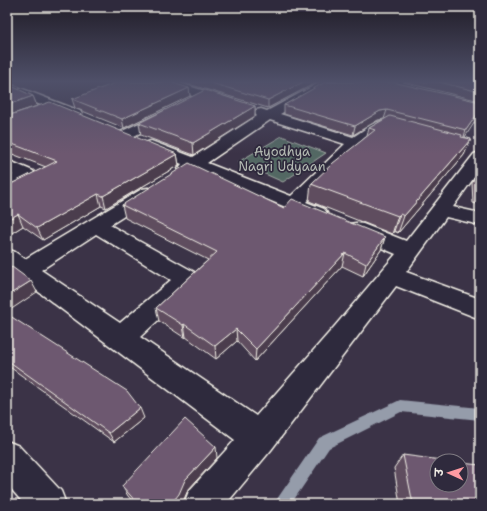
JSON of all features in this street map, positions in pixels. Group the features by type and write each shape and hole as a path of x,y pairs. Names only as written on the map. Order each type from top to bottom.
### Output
{"street":[{"path":"33,113 59,106"},
{"path":"63,106 88,120"},
{"path":"183,106 118,132 409,251"},
{"path":"238,106 355,142"},
{"path":"259,438 16,263 95,225 286,106"},
{"path":"293,204 355,142 384,124 406,130"},
{"path":"202,504 259,438 409,251 440,210 476,155"},
{"path":"7,165 27,175 7,184"},
{"path":"440,210 480,219"},
{"path":"95,225 188,279 121,338"},
{"path":"390,275 480,309"},
{"path":"7,458 48,504"}],"green space":[{"name":"Ayodhya Nagri Udyaan","path":"282,136 326,153 283,182 238,162"}],"building":[{"path":"38,106 59,106 177,154 103,196 98,194 37,228 18,214 7,220 7,186 57,161 7,142 7,116"},
{"path":"89,106 150,106 122,119"},
{"path":"173,106 255,106 193,143 139,123"},
{"path":"287,106 480,106 480,110 466,130 387,110 380,111 355,126"},
{"path":"390,116 462,135 461,137 471,139 404,216 400,214 398,216 311,184 333,163 375,130 369,128"},
{"path":"189,163 284,208 292,199 385,237 366,264 345,253 256,349 236,329 215,346 184,324 183,325 156,308 217,252 122,205"},
{"path":"480,167 480,190 479,190 478,170"},
{"path":"12,267 31,281 7,296 7,270"},
{"path":"7,314 127,391 140,408 109,433 7,360"},
{"path":"185,419 216,447 185,480 179,494 171,504 138,504 122,486"},
{"path":"403,455 429,458 429,493 469,493 469,464 480,465 480,504 413,504"}],"waterway":[{"path":"282,504 324,443 400,406 480,414"}]}
